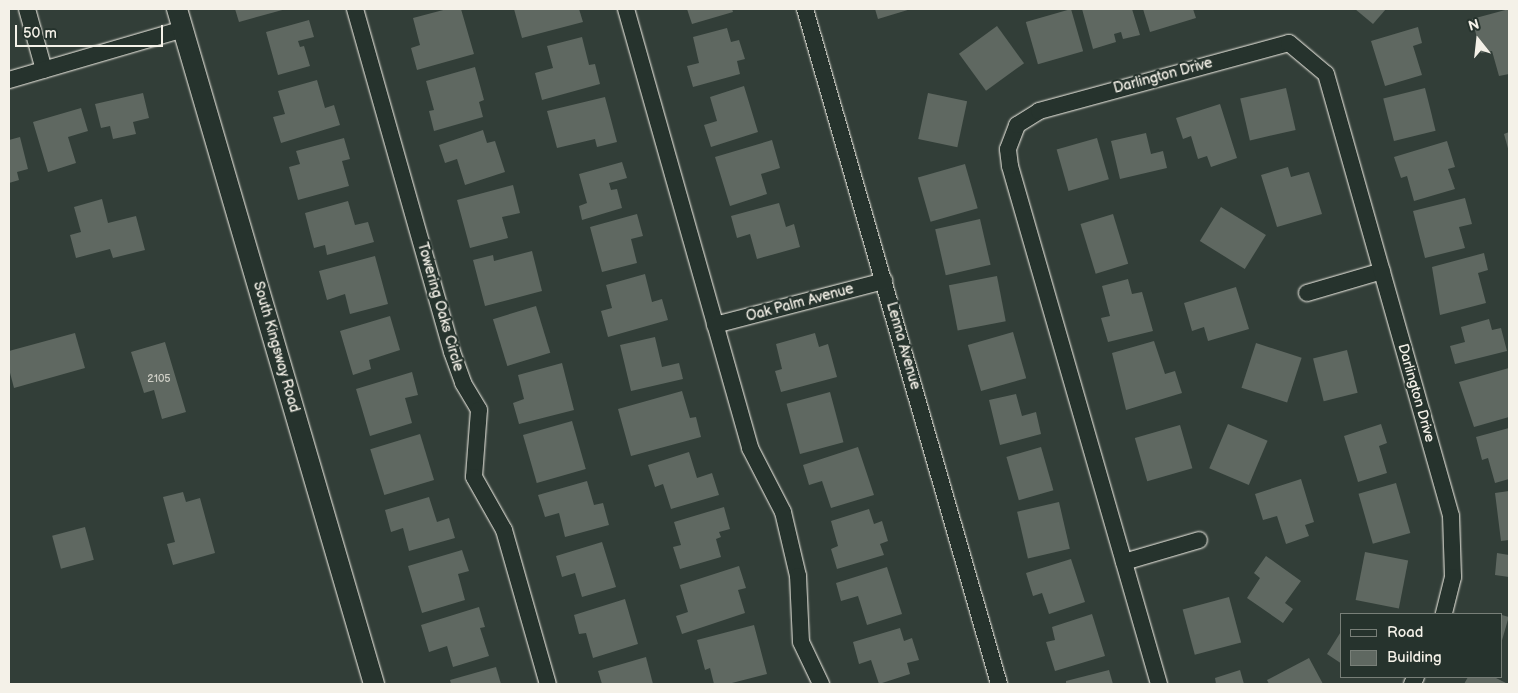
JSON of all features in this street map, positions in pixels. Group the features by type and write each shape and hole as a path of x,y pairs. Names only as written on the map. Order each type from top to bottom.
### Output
{"street":[{"path":"27,9 44,70"},
{"name":"South Kingsway Road","path":"177,9 374,684"},
{"name":"Towering Oaks Circle","path":"355,9 452,352 463,383 479,410 474,476 504,530 548,684"},
{"path":"626,9 750,448 783,512 798,576 801,642 821,684"},
{"name":"Lenna Avenue","path":"805,9 998,684"},
{"path":"9,80 183,29"},
{"name":"Darlington Drive","path":"1158,684 1010,166 1008,149 1017,125 1039,111 1063,102 1289,44 1326,74 1451,516 1452,577 1444,613"},
{"path":"1307,294 1382,271"},
{"name":"Oak Palm Avenue","path":"715,326 884,281"},
{"path":"1124,562 1199,540"}],"building":[{"path":"235,9 286,9 239,22"},
{"path":"447,9 461,9 474,54 417,70 411,48 420,45 413,18"},
{"path":"514,9 579,9 583,22 522,38"},
{"path":"687,9 732,9 733,12 692,24"},
{"path":"875,9 911,9 878,19"},
{"path":"1071,9 1083,51 1038,64 1026,22"},
{"path":"1082,9 1132,9 1140,35 1123,39 1121,32 1114,34 1116,42 1093,49"},
{"path":"1143,9 1193,9 1196,18 1150,32"},
{"path":"1355,9 1386,9 1373,24"},
{"path":"1509,9 1509,74 1499,76 1492,51 1481,53 1472,19"},
{"path":"309,20 314,37 298,41 300,47 304,46 310,66 278,75 266,32"},
{"path":"997,26 1024,63 986,91 959,54"},
{"path":"1418,27 1422,43 1413,46 1422,75 1385,86 1371,41"},
{"path":"727,28 731,42 739,40 745,59 737,61 740,74 693,87 687,66 699,63 693,37"},
{"path":"582,37 589,65 595,64 600,84 542,100 535,73 553,68 547,46"},
{"path":"475,67 484,100 479,102 483,117 434,131 429,111 434,110 426,81"},
{"path":"317,80 325,108 334,105 340,125 281,143 273,117 285,114 278,91"},
{"path":"744,86 758,132 711,147 704,125 717,121 710,97"},
{"path":"1286,88 1296,130 1250,140 1240,99"},
{"path":"1425,88 1436,131 1394,141 1383,98"},
{"path":"143,93 149,118 133,122 136,134 113,139 110,126 101,128 95,104"},
{"path":"928,93 967,101 957,147 918,139"},
{"path":"605,97 617,142 597,147 595,139 557,148 547,111"},
{"path":"1220,104 1237,158 1211,167 1207,156 1198,159 1191,136 1183,139 1176,118"},
{"path":"81,108 88,131 68,137 76,163 48,172 33,122"},
{"path":"483,130 487,143 495,141 505,172 465,185 457,159 445,163 439,145"},
{"path":"1509,132 1509,152 1504,134"},
{"path":"1146,133 1151,154 1163,151 1167,168 1120,179 1111,141"},
{"path":"20,137 28,169 17,172 19,180 9,183 9,140"},
{"path":"344,138 350,159 342,161 349,186 298,200 289,167 300,164 296,151"},
{"path":"1097,138 1109,179 1068,191 1057,150"},
{"path":"772,140 780,168 761,174 767,194 730,206 715,157"},
{"path":"1447,141 1455,167 1448,169 1455,189 1414,201 1407,176 1401,178 1394,157"},
{"path":"622,162 627,178 609,183 611,190 617,189 622,208 582,220 579,206 587,203 579,174"},
{"path":"965,164 978,208 931,222 918,178"},
{"path":"1288,167 1291,177 1309,172 1322,214 1277,227 1261,175"},
{"path":"513,185 520,213 502,217 508,238 470,248 457,200"},
{"path":"1465,198 1472,224 1459,227 1465,248 1425,258 1413,211"},
{"path":"102,199 108,223 136,216 145,250 113,258 110,249 76,258 70,235 81,232 74,207"},
{"path":"348,201 355,225 368,222 374,242 327,255 325,245 314,248 305,213"},
{"path":"779,203 786,227 794,224 800,247 757,259 750,234 737,238 731,216"},
{"path":"1221,207 1266,235 1245,269 1200,241"},
{"path":"637,214 643,236 631,239 637,263 602,272 590,227"},
{"path":"1113,214 1128,264 1096,274 1080,224"},
{"path":"980,219 991,265 946,275 935,229"},
{"path":"532,251 542,291 485,306 473,260 493,255 494,261"},
{"path":"1484,253 1488,270 1478,273 1486,303 1440,315 1432,267"},
{"path":"375,256 388,304 350,314 345,294 327,300 319,271"},
{"path":"645,274 652,302 662,299 668,320 608,337 601,311 612,308 606,285"},
{"path":"997,276 1006,321 958,331 949,285"},
{"path":"1128,279 1132,294 1142,292 1153,331 1108,342 1101,318 1110,316 1102,286"},
{"path":"1236,287 1249,329 1208,341 1204,327 1192,331 1184,303"},
{"path":"536,306 550,353 507,366 493,319"},
{"path":"390,316 400,350 369,360 371,369 353,375 340,331"},
{"path":"1489,319 1492,330 1501,328 1507,351 1455,364 1450,346 1465,342 1461,327"},
{"path":"1013,332 1026,378 981,391 968,345"},
{"path":"75,333 85,368 14,388 9,369 9,351"},
{"path":"815,333 819,347 828,344 837,377 781,392 775,371 782,369 776,344"},
{"path":"655,337 662,367 679,363 683,379 631,391 620,345"},
{"path":"1154,341 1165,374 1175,371 1182,393 1126,410 1112,353"},
{"path":"165,342 186,412 162,419 154,390 144,393 131,352"},
{"path":"1256,343 1302,358 1287,403 1241,388"},
{"path":"1347,350 1358,393 1324,401 1313,358"},
{"path":"562,363 574,410 519,424 513,403 524,399 518,375"},
{"path":"1509,368 1509,417 1474,427 1459,382"},
{"path":"412,372 418,395 405,398 412,423 370,436 356,389"},
{"path":"682,391 690,418 696,417 701,437 631,456 618,409"},
{"path":"830,392 843,442 800,454 787,404"},
{"path":"1016,394 1022,416 1036,412 1041,434 1000,445 989,400"},
{"path":"572,421 586,469 537,483 523,435"},
{"path":"1228,424 1268,441 1249,485 1209,468"},
{"path":"1381,424 1387,443 1379,446 1387,473 1358,482 1344,436"},
{"path":"1180,425 1192,468 1147,481 1135,438"},
{"path":"1509,428 1509,479 1495,483 1488,458 1482,460 1476,437"},
{"path":"420,434 434,480 384,495 370,449"},
{"path":"858,447 874,495 831,508 822,481 809,485 803,465"},
{"path":"1041,447 1053,490 1019,500 1006,457"},
{"path":"689,452 697,478 712,473 719,495 671,509 663,484 655,487 648,465"},
{"path":"1301,479 1314,522 1305,525 1309,536 1286,544 1277,516 1263,520 1255,494"},
{"path":"587,481 594,505 603,503 609,525 565,537 559,513 545,517 538,495"},
{"path":"1396,483 1410,533 1373,544 1359,494"},
{"path":"1509,491 1509,540 1501,541 1495,493"},
{"path":"183,492 186,502 200,498 215,553 173,565 167,544 175,542 163,497"},
{"path":"429,497 437,522 449,518 455,538 409,551 403,528 391,532 385,510"},
{"path":"1059,502 1070,549 1028,558 1017,512"},
{"path":"724,507 730,529 719,532 721,537 716,539 721,557 680,569 673,547 681,545 674,522"},
{"path":"869,509 874,524 882,521 888,541 880,544 884,555 837,569 831,549 838,546 831,521"},
{"path":"85,527 94,560 61,569 52,536"},
{"path":"602,542 616,587 582,597 575,573 562,577 556,556"},
{"path":"462,550 469,571 458,574 465,600 422,613 408,566"},
{"path":"1365,552 1408,560 1399,608 1356,600"},
{"path":"1497,553 1509,555 1509,577 1495,575"},
{"path":"1266,556 1301,581 1285,603 1293,609 1283,623 1247,598 1260,578 1254,573"},
{"path":"1071,559 1085,602 1049,614 1042,593 1033,596 1026,573"},
{"path":"739,566 746,588 738,590 745,613 682,634 676,616 688,612 680,585"},
{"path":"887,567 902,614 867,625 858,596 841,601 836,583"},
{"path":"1229,597 1241,642 1195,655 1183,609"},
{"path":"625,599 638,644 593,658 586,633 579,634 574,615"},
{"path":"479,607 485,627 480,628 489,656 453,667 447,646 429,652 421,625"},
{"path":"1092,614 1105,656 1055,671 1046,642 1055,640 1052,627"},
{"path":"1503,615 1509,617 1503,637"},
{"path":"754,625 767,674 728,684 714,684 710,668 705,670 697,640"},
{"path":"900,628 904,641 912,638 919,660 907,663 910,674 879,684 871,660 859,664 853,642"},
{"path":"1340,633 1340,663 1327,654"},
{"path":"646,657 653,684 602,684 598,671"},
{"path":"1309,658 1323,684 1269,684 1267,680"},
{"path":"496,667 501,684 451,684 450,680"},
{"path":"1109,670 1113,684 1066,684 1066,681"},
{"path":"1240,670 1244,684 1216,684 1215,678"},
{"path":"1467,678 1496,678 1508,684 1464,684"}]}
